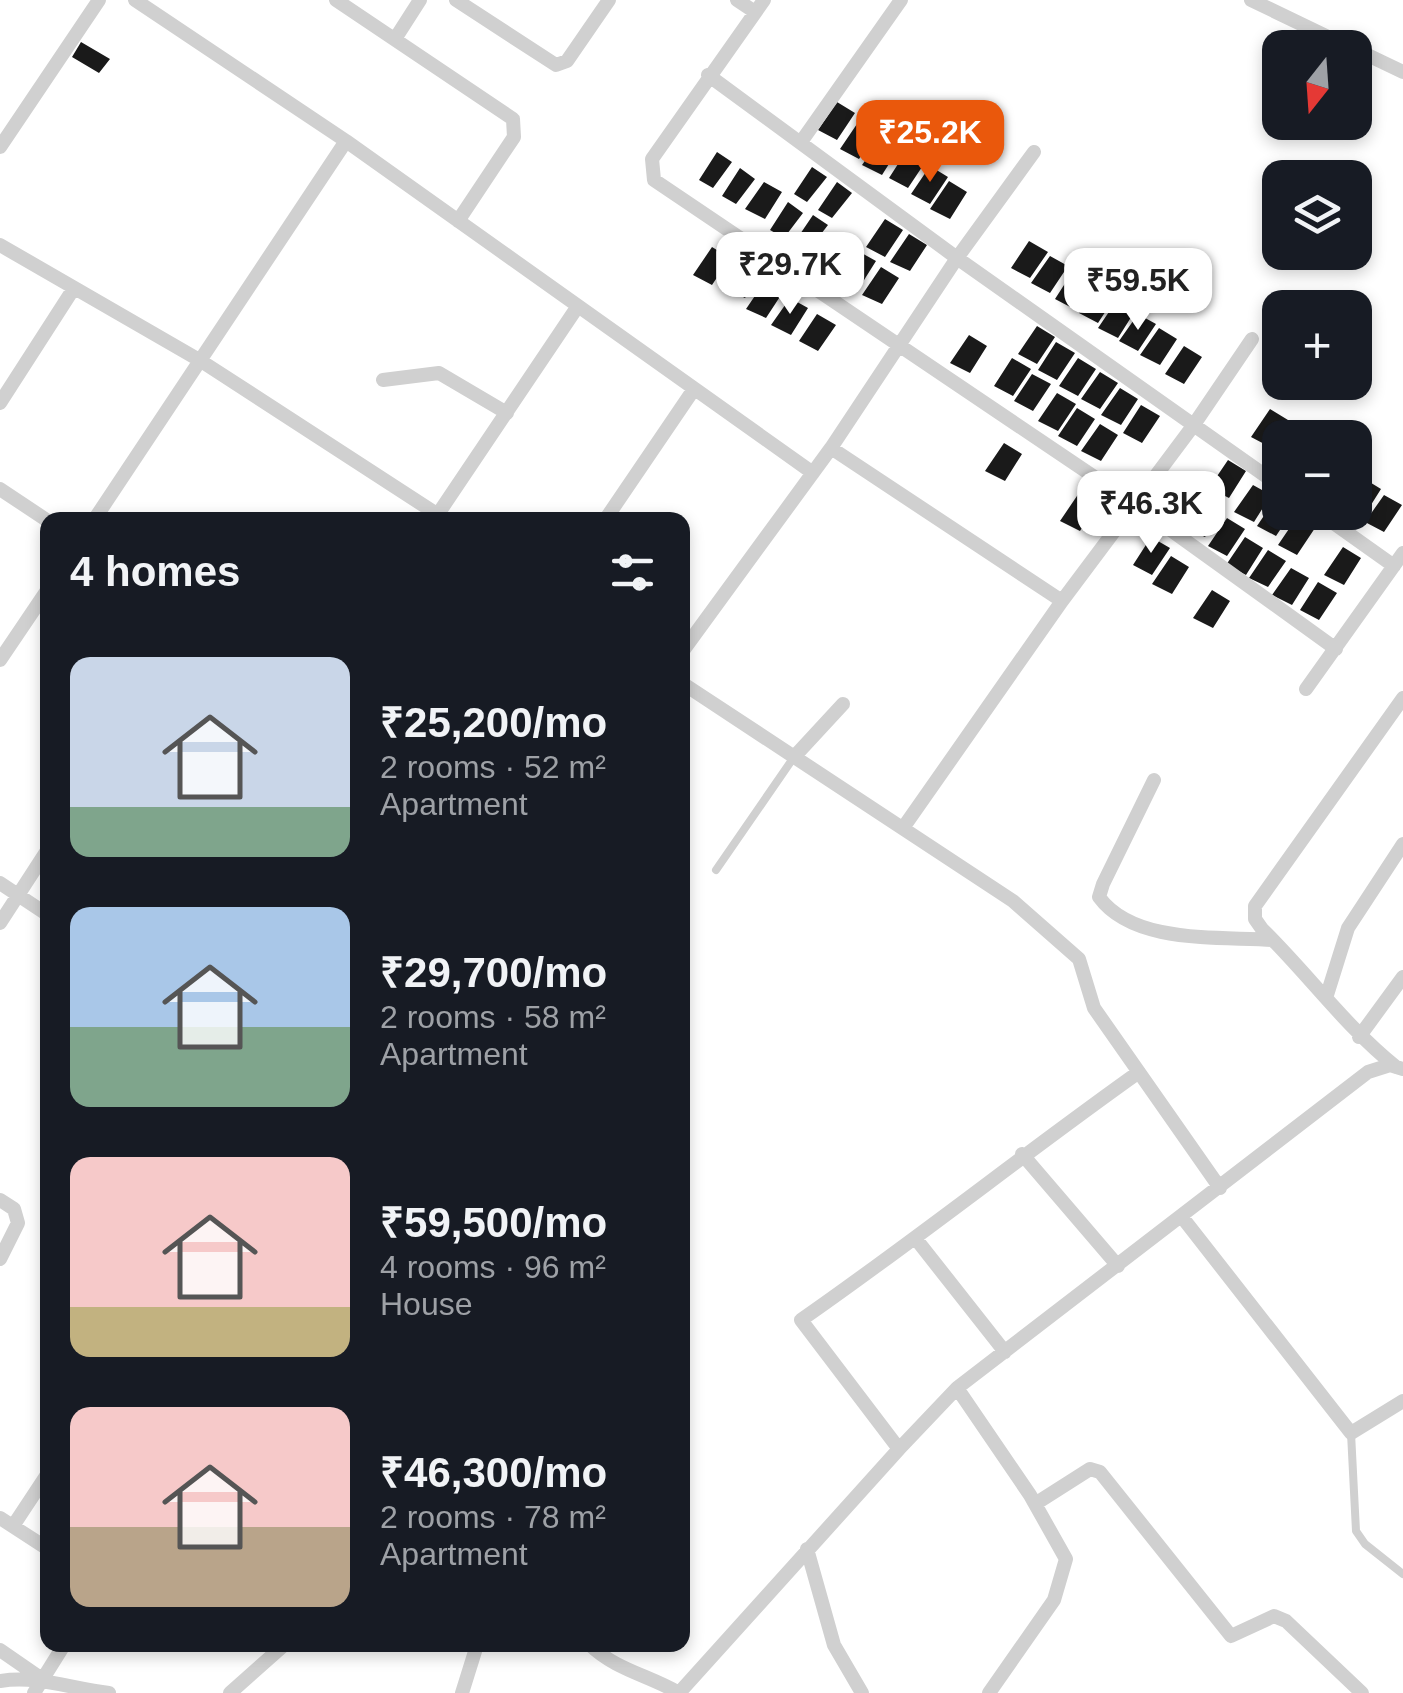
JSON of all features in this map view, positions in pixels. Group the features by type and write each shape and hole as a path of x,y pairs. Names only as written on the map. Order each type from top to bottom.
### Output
{"street":[{"path":"0,147 99,0"},
{"path":"135,0 346,142 813,473"},
{"path":"336,0 510,115 516,124 514,136 458,221"},
{"path":"394,38 420,0"},
{"path":"456,0 556,65 567,60 609,0"},
{"path":"737,0 760,6 652,159 650,172 654,180 1136,505 1336,649"},
{"path":"801,142 901,0"},
{"path":"1252,0 1315,30"},
{"path":"1372,57 1403,72"},
{"path":"708,75 957,258 1262,474"},
{"path":"99,512 346,142"},
{"path":"690,641 831,448 957,258 1034,152"},
{"path":"0,245 201,361 431,512"},
{"path":"0,403 74,288"},
{"path":"444,512 578,306"},
{"path":"903,828 1252,339"},
{"path":"383,380 439,373 506,413"},
{"path":"610,512 694,388"},
{"path":"831,448 1062,601"},
{"path":"0,489 40,516"},
{"path":"1306,689 1399,560 1348,530"},
{"path":"2,653 40,609"},
{"path":"690,688 1012,901 1079,959 1094,1008 1220,1188"},
{"path":"1400,1068 1359,1037 1326,995 1255,919 1255,906 1403,698"},
{"path":"794,757 844,704"},
{"path":"1154,780 1099,897 1105,905 1147,929 1274,940"},
{"path":"1326,995 1348,928 1403,844"},
{"path":"0,923 40,861"},
{"path":"0,883 40,910"},
{"path":"1359,1037 1403,976"},
{"path":"597,1652 608,1662 679,1693 957,1388 1368,1072 1400,1068"},
{"path":"899,1449 801,1320 1138,1072"},
{"path":"1022,1154 1118,1266"},
{"path":"0,1200 14,1209 18,1223 0,1259"},
{"path":"1182,1217 1351,1433 1403,1401"},
{"path":"916,1239 1004,1352"},
{"path":"957,1388 1035,1504 1066,1560 1054,1600 989,1693"},
{"path":"1035,1504 1090,1469 1100,1472 1231,1636 1274,1616 1286,1621 1362,1693"},
{"path":"40,1482 6,1522 40,1543"},
{"path":"807,1549 834,1646 862,1693"},
{"path":"0,1650 42,1684 59,1681 109,1693"},
{"path":"42,1684 60,1652"},
{"path":"230,1693 276,1652"},
{"path":"462,1693 475,1652"},
{"path":"0,1681 28,1678 68,1693"}],"lane":[{"path":"716,870 794,757"},
{"path":"1351,1433 1356,1531 1365,1544 1403,1574"}],"building":[{"path":"81,42 110,59 99,73 72,57"},
{"path":"837,102 855,113 837,140 818,130"},
{"path":"859,121 877,132 859,159 840,149"},
{"path":"881,138 899,148 882,175 862,165"},
{"path":"907,150 926,161 908,188 889,178"},
{"path":"717,152 732,162 713,188 699,180"},
{"path":"930,166 948,177 930,204 911,194"},
{"path":"812,167 827,177 807,202 794,194"},
{"path":"740,168 755,179 736,204 722,196"},
{"path":"949,181 967,192 950,219 930,209"},
{"path":"764,182 782,192 765,219 745,209"},
{"path":"837,182 852,193 832,218 818,210"},
{"path":"788,202 803,213 784,238 770,230"},
{"path":"813,215 828,225 808,251 794,243"},
{"path":"885,219 903,230 885,257 866,247"},
{"path":"833,232 851,243 834,269 814,259"},
{"path":"909,234 927,245 910,271 890,262"},
{"path":"1029,241 1048,252 1030,278 1011,268"},
{"path":"712,247 730,258 712,285 693,275"},
{"path":"858,251 876,261 859,288 839,278"},
{"path":"1050,256 1068,266 1050,293 1031,283"},
{"path":"744,260 762,271 745,298 725,288"},
{"path":"881,267 899,278 882,304 862,295"},
{"path":"1073,271 1092,282 1074,309 1055,299"},
{"path":"765,281 783,292 766,318 746,309"},
{"path":"1097,286 1115,297 1098,323 1079,313"},
{"path":"790,298 808,308 791,335 771,325"},
{"path":"1117,300 1135,311 1118,338 1098,328"},
{"path":"817,314 836,325 818,351 799,341"},
{"path":"1138,314 1156,324 1138,351 1119,341"},
{"path":"1037,326 1055,337 1037,364 1018,354"},
{"path":"1159,328 1177,339 1160,365 1140,355"},
{"path":"969,335 987,346 970,373 950,363"},
{"path":"1056,342 1075,353 1057,380 1038,370"},
{"path":"1184,346 1202,357 1184,384 1165,374"},
{"path":"1012,358 1031,369 1013,396 994,386"},
{"path":"1078,358 1096,369 1078,396 1059,386"},
{"path":"1100,372 1118,383 1100,409 1081,399"},
{"path":"1032,374 1051,384 1033,411 1014,401"},
{"path":"1120,388 1138,399 1121,425 1101,415"},
{"path":"1057,393 1076,404 1058,431 1038,421"},
{"path":"1141,405 1160,416 1142,443 1123,433"},
{"path":"1077,408 1095,419 1077,446 1058,436"},
{"path":"1270,409 1288,420 1263,420"},
{"path":"1262,421 1262,443 1251,437"},
{"path":"1100,424 1118,435 1101,461 1081,451"},
{"path":"1004,443 1022,454 1005,481 985,471"},
{"path":"1228,460 1246,471 1229,498 1209,488"},
{"path":"1372,484 1381,489 1372,503"},
{"path":"1253,485 1262,490 1262,509 1254,522 1234,512"},
{"path":"1079,493 1097,504 1080,531 1060,521"},
{"path":"1384,495 1402,505 1384,532 1372,526 1372,512"},
{"path":"1204,500 1222,511 1205,537 1185,528"},
{"path":"1227,518 1245,529 1227,556 1208,546"},
{"path":"1288,530 1314,530 1297,555 1278,545"},
{"path":"1151,537 1170,548 1152,575 1133,565"},
{"path":"1245,537 1263,548 1246,575 1226,565"},
{"path":"1343,547 1361,558 1344,585 1324,575"},
{"path":"1268,550 1286,561 1268,587 1249,578"},
{"path":"1171,556 1189,567 1172,594 1152,584"},
{"path":"1291,568 1309,578 1292,605 1272,595"},
{"path":"1318,582 1337,593 1319,620 1300,610"},
{"path":"1212,590 1230,601 1213,628 1193,618"}]}
